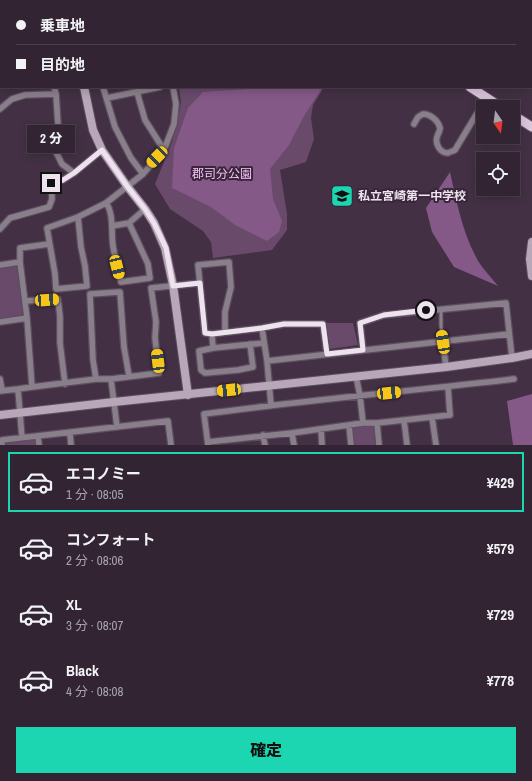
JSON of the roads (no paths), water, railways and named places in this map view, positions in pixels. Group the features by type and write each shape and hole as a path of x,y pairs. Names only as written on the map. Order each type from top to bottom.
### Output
{"main road":[{"path":"472,88 489,99"},
{"path":"520,119 532,127"}],"street":[{"path":"54,88 58,125 56,152 62,164 74,173"},
{"path":"84,88 93,130 102,150 145,209 154,223 166,248 173,286 188,395"},
{"path":"103,88 115,127 131,158 143,174"},
{"path":"107,98 155,88"},
{"path":"78,216 87,286 56,290 55,274 47,228 106,203 143,174 164,150 174,124 176,104 173,88"},
{"path":"137,92 145,120 164,150"},
{"path":"0,109 12,99 25,95 56,94"},
{"path":"414,124 418,117 423,114 429,115 436,120 440,127 440,132 436,138 438,146 443,151 449,152 455,150 479,110 489,99"},
{"path":"0,229 10,218 49,207 52,199 51,183 63,180 74,173 102,150"},
{"path":"106,203 109,206 113,244 121,282 150,278 148,264 129,223"},
{"path":"112,226 129,223 145,209"},
{"path":"532,242 530,259 532,276"},
{"path":"32,387 27,318 20,262 20,248 50,244"},
{"path":"0,265 20,262"},
{"path":"225,332 225,312 231,287 229,262 198,265 205,333 212,334 284,324 323,324 327,354"},
{"path":"0,378 1,391 96,379 111,379 159,372 155,338 156,322 151,288 200,283"},
{"path":"96,379 93,360 90,294 120,292 124,347 129,376"},
{"path":"24,301 58,299 60,343 65,384"},
{"path":"363,350 360,323 384,315 506,303 512,358"},
{"path":"0,322 27,318"},
{"path":"262,328 271,405"},
{"path":"212,334 213,348"},
{"path":"267,361 509,334"},
{"path":"443,342 446,367"},
{"path":"250,344 254,367 238,370 205,372 201,370 199,351 213,348 250,344 264,343"},
{"path":"0,415 446,367 532,354"},
{"path":"356,376 363,423"},
{"path":"448,387 450,415 377,423 363,423 292,433 263,435 237,442 208,444 204,414 271,405 448,387 514,378"},
{"path":"111,379 117,427"},
{"path":"18,389 22,438"},
{"path":"432,417 436,445"},
{"path":"404,420 407,445"},
{"path":"2,445 2,440 168,421 171,445"},
{"path":"377,423 379,445"},
{"path":"349,425 351,445"},
{"path":"321,429 322,445"},
{"path":"70,433 71,445"},
{"path":"292,433 294,445"},
{"path":"263,435 265,445"},
{"path":"38,436 39,445"}],"lane":[{"path":"441,309 443,342"}],"place":[{"name":"私立宮崎第一中学校","path":"342,196"}],"park label":[{"name":"郡司分公園","path":"222,174"}]}
